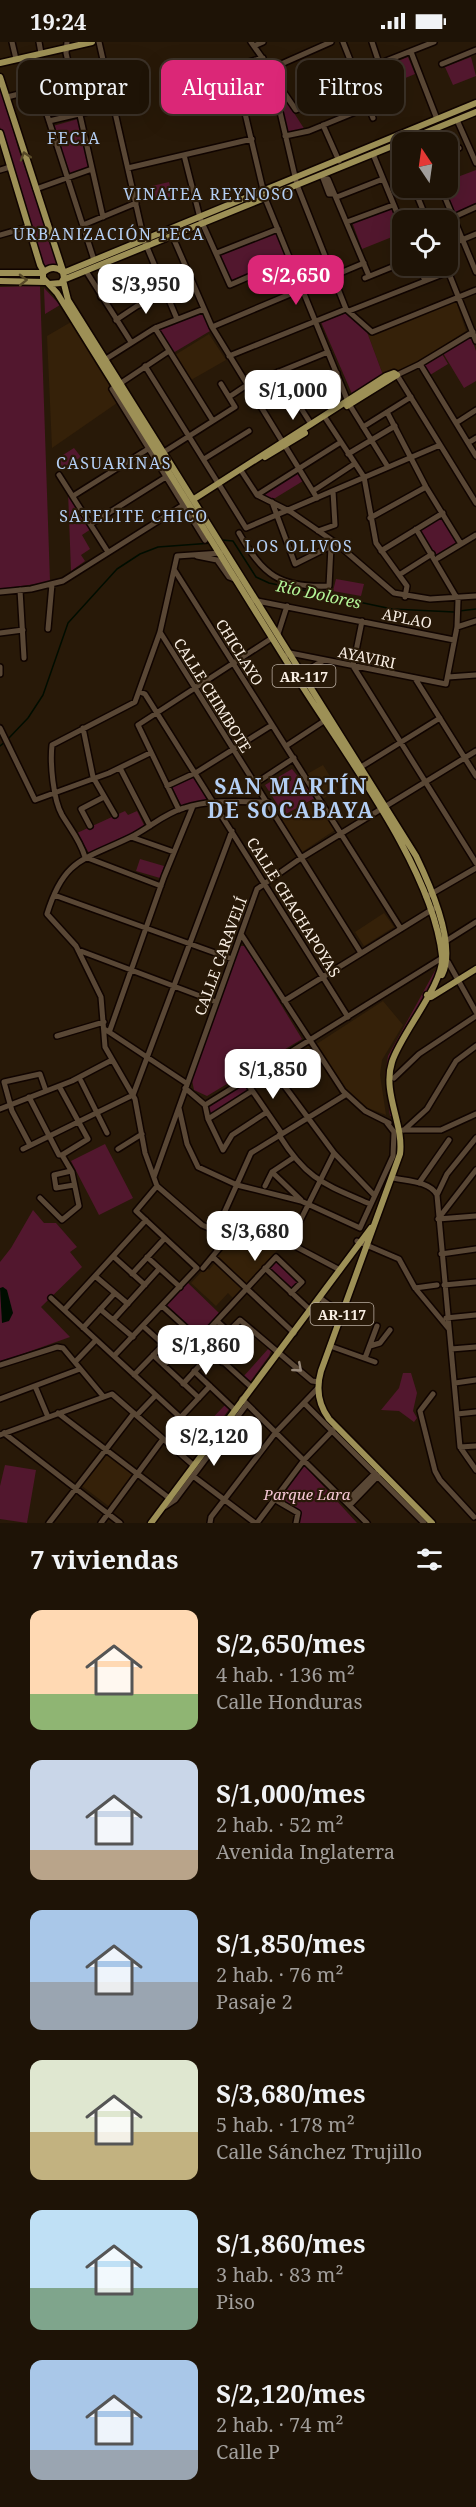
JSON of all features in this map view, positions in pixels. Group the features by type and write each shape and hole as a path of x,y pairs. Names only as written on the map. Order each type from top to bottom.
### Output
{"main road":[{"path":"0,63 67,45 92,42"},
{"path":"0,78 63,276"},
{"path":"405,132 476,103"},
{"path":"428,132 476,112"},
{"path":"0,133 44,273"},
{"path":"0,281 55,285 63,276 94,260 202,221 296,182 392,137"},
{"path":"296,182 323,177 392,147"},
{"path":"63,276 86,271 146,242 172,235 202,221"},
{"path":"0,273 44,273 55,268 63,276"},
{"name":"AR-117","path":"44,273 47,283 164,452 189,502"},
{"name":"AR-117","path":"63,276 66,295 106,359 118,384 189,502 383,808"},
{"path":"189,502 326,419 390,374 397,375"},
{"path":"219,484 242,472 311,424 349,402"},
{"name":"AR-117","path":"220,548 237,580 253,600"},
{"name":"AR-117","path":"286,655 303,673 327,720 361,767 429,896 445,960"},
{"name":"AR-117","path":"318,1385 342,1314 361,1243 376,1221 400,1154 401,1128 394,1078 399,1054 445,960 446,941 433,909"},
{"path":"429,996 476,969"},
{"name":"AR-117","path":"401,1128 391,1092 392,1062 429,996"},
{"path":"293,1331 308,1308 361,1243 380,1209"},
{"path":"154,1521 234,1409 245,1401 251,1388 320,1298 339,1269"},
{"path":"318,1385 324,1411 334,1429 432,1523"}],"street":[{"path":"12,42 16,59"},
{"path":"39,42 41,53"},
{"path":"99,42 103,60"},
{"path":"256,60 263,58 253,44 263,42"},
{"path":"285,65 331,42"},
{"path":"343,42 351,60"},
{"path":"372,42 378,60"},
{"path":"388,60 433,42"},
{"path":"67,45 68,60"},
{"path":"442,64 476,50"},
{"path":"411,52 437,119"},
{"path":"285,94 297,110"},
{"path":"7,97 18,95"},
{"path":"47,114 94,260"},
{"path":"49,121 80,114 103,217"},
{"path":"115,114 146,242 177,319"},
{"path":"246,114 265,195 302,290 349,402 388,467"},
{"path":"280,114 296,182 334,277 348,310 370,332 476,290"},
{"path":"285,136 350,114"},
{"path":"371,114 372,118"},
{"path":"457,120 476,163"},
{"path":"323,125 339,161"},
{"path":"128,168 252,139"},
{"path":"373,154 396,210"},
{"path":"184,155 202,221 230,285 290,260"},
{"path":"0,170 10,167"},
{"path":"36,189 92,169"},
{"path":"323,177 329,194 335,196 383,179"},
{"path":"335,196 364,263 367,277 392,267"},
{"path":"83,225 136,203"},
{"path":"347,222 393,204"},
{"path":"458,215 476,207"},
{"path":"0,235 28,226"},
{"path":"458,227 474,262 476,272"},
{"path":"217,253 278,229"},
{"path":"458,241 476,234"},
{"path":"172,235 212,327 317,498"},
{"path":"212,327 364,263"},
{"path":"101,297 130,280 157,269"},
{"path":"86,271 131,342"},
{"path":"423,276 425,281"},
{"path":"229,356 438,276"},
{"path":"450,276 476,341"},
{"path":"116,320 137,306 167,294"},
{"path":"106,359 155,328 204,309"},
{"path":"155,328 213,421"},
{"path":"472,332 420,364 397,375 476,503"},
{"path":"0,592 63,581 189,502 166,477 113,392 118,384 169,351"},
{"path":"229,397 247,385 328,352"},
{"path":"420,364 476,456"},
{"path":"145,366 246,528 440,445"},
{"path":"278,372 311,424"},
{"path":"315,388 337,373"},
{"path":"164,452 235,407 221,384"},
{"path":"363,427 411,397"},
{"path":"456,423 476,410"},
{"path":"387,412 426,486 461,544"},
{"path":"326,419 364,477 374,536 381,551 407,586 405,597"},
{"path":"348,454 394,426"},
{"path":"204,459 249,431"},
{"path":"468,443 476,438"},
{"path":"257,495 341,442"},
{"path":"73,496 148,448"},
{"path":"313,491 354,464"},
{"path":"242,472 257,495 288,510 318,531 389,590 405,597 458,600 476,596"},
{"path":"59,475 108,552"},
{"path":"91,524 166,477"},
{"path":"370,518 426,486"},
{"path":"318,531 335,525 333,491"},
{"path":"272,502 295,564 333,545"},
{"path":"381,551 443,513"},
{"path":"416,529 458,600 457,627 447,681"},
{"path":"239,533 257,564 268,574 278,580 308,585 330,584 333,545"},
{"path":"438,558 476,535"},
{"path":"161,886 85,857 74,832 62,814 50,758 55,742 133,704 140,692 160,632 177,556 220,548"},
{"path":"186,554 217,560 229,577 237,580"},
{"path":"399,575 432,554"},
{"name":"CHICLAYO","path":"174,570 401,929"},
{"path":"48,629 52,584"},
{"path":"20,590 24,658"},
{"name":"APLAO","path":"253,600 454,640"},
{"path":"179,810 138,727 142,721 275,636 287,606"},
{"path":"362,621 353,666 476,863"},
{"path":"457,627 476,621"},
{"path":"0,633 23,630"},
{"name":"CALLE CHIMBOTE","path":"160,632 361,953"},
{"name":"AYAVIRI","path":"286,655 324,660 416,680 447,681 476,675"},
{"path":"303,673 324,660"},
{"path":"416,680 476,776"},
{"name":"CALLE CHACHAPOYAS","path":"140,692 145,694 195,772 262,883 324,976 348,1017"},
{"path":"361,767 440,718"},
{"path":"286,746 327,720"},
{"path":"167,786 195,772 272,725"},
{"path":"0,728 35,800 95,779 150,753"},
{"path":"83,729 95,779 115,815"},
{"name":"CALLE CARAVELÍ","path":"154,1177 257,889 262,883 301,858 476,751"},
{"path":"256,783 294,758"},
{"path":"120,768 150,826"},
{"path":"90,826 80,810 104,797"},
{"path":"267,1112 232,1135 223,1150 208,1119 205,1104 185,1085 148,1057 107,1030 101,997 78,950 66,932 47,917 54,895 67,872 85,857 131,837 179,810 214,802 268,802"},
{"path":"193,806 161,886 132,970 107,1030 105,1047 133,1095 145,1153 157,1186 189,1216 216,1231 289,1243 339,1269"},
{"path":"23,1149 133,1095 232,831"},
{"path":"131,837 174,852"},
{"path":"429,896 476,868"},
{"path":"54,895 232,959"},
{"path":"284,1001 433,909"},
{"path":"446,941 476,922"},
{"path":"241,934 345,1095 364,1111 401,1128 441,1130 476,1114"},
{"path":"78,950 216,1002"},
{"path":"205,1104 445,960 476,1014 419,1054 394,1078"},
{"path":"57,1036 104,1022"},
{"path":"401,1128 427,1109 456,1061 476,1046"},
{"path":"0,1109 59,1086 112,1060"},
{"path":"269,1065 334,1153 374,1195"},
{"path":"30,1145 10,1105 4,1082 40,1074 46,1091"},
{"path":"245,1080 281,1134 293,1158 319,1182 370,1204"},
{"path":"81,1081 107,1133"},
{"path":"59,1086 88,1140 62,1155"},
{"path":"208,1119 252,1091"},
{"path":"216,1231 251,1153 345,1095"},
{"path":"29,1097 71,1171 79,1206 62,1220 40,1198"},
{"path":"178,1106 187,1144 198,1167 237,1185 304,1202 360,1228 393,1156 394,1132 387,1123"},
{"path":"118,1149 142,1134"},
{"path":"476,1138 447,1174 437,1195 441,1254 440,1285 451,1350 460,1447 476,1470"},
{"path":"419,1183 449,1140"},
{"path":"289,1243 304,1202 319,1182 334,1153"},
{"path":"265,1186 272,1172 293,1158"},
{"path":"438,1219 476,1170"},
{"path":"71,1171 54,1175 56,1188 74,1185"},
{"path":"272,1172 304,1202"},
{"path":"393,1178 419,1183 433,1189 437,1195"},
{"path":"157,1186 136,1210 200,1268"},
{"path":"438,1219 476,1216"},
{"path":"64,1310 146,1220"},
{"path":"114,1356 180,1287 213,1257 231,1234"},
{"path":"132,1274 165,1238"},
{"path":"361,1243 399,1258 415,1288 448,1329"},
{"path":"441,1254 476,1249"},
{"path":"114,1257 145,1285"},
{"path":"147,1257 180,1287"},
{"path":"213,1257 293,1331"},
{"path":"199,1340 276,1257 302,1282 291,1293"},
{"path":"265,1268 308,1308"},
{"path":"113,1320 159,1269"},
{"path":"95,1276 128,1304"},
{"path":"415,1288 476,1282"},
{"path":"83,1328 115,1293"},
{"path":"51,1298 209,1444"},
{"path":"320,1298 342,1314"},
{"path":"162,1306 251,1388"},
{"path":"100,1309 133,1337"},
{"path":"438,1319 476,1315"},
{"path":"210,1523 211,1517 276,1432 304,1404 318,1385 240,1320 228,1332"},
{"path":"217,1321 240,1342"},
{"path":"143,1326 174,1354"},
{"path":"365,1358 377,1326"},
{"path":"222,1362 252,1330"},
{"path":"370,1346 380,1342 390,1330"},
{"path":"164,1365 192,1334"},
{"path":"75,1362 96,1340"},
{"path":"134,1375 163,1345"},
{"path":"330,1346 375,1362"},
{"path":"0,1365 60,1347 103,1396"},
{"path":"451,1350 476,1347"},
{"path":"183,1384 212,1352"},
{"path":"153,1355 199,1398"},
{"path":"0,1399 80,1369"},
{"path":"194,1371 234,1409"},
{"path":"455,1383 476,1380"},
{"path":"35,1386 48,1417"},
{"path":"180,1418 210,1386"},
{"path":"433,1394 420,1411 435,1471 440,1480 475,1516 468,1523"},
{"path":"2,1434 103,1396 114,1395 193,1465"},
{"path":"49,1523 106,1449 156,1395"},
{"path":"162,1509 175,1500 245,1401 367,1523"},
{"path":"193,1476 256,1523 304,1460 334,1429 304,1404"},
{"path":"457,1414 476,1412"},
{"path":"58,1413 169,1498"},
{"path":"2,1434 120,1523"},
{"path":"101,1523 163,1438"},
{"path":"460,1447 476,1446"},
{"path":"348,1503 378,1473 424,1523"},
{"path":"274,1499 298,1513 296,1523"}],"shaded area":[{"path":"456,301 466,331 403,372 394,368 383,375 367,332 370,334"},
{"path":"71,322 108,379 110,392 117,403 52,448 47,336"},
{"path":"209,334 226,360 191,380 175,355"},
{"path":"323,765 338,789 323,799 307,774"},
{"path":"315,798 335,830 302,852 282,820"},
{"path":"384,913 394,927 364,946 355,932"},
{"path":"383,1001 403,1025 382,1060 380,1075 386,1115 363,1106 342,1087 315,1045"},
{"path":"231,1239 282,1245 246,1284 215,1257"},
{"path":"215,1263 242,1288 233,1298 228,1293 216,1306 191,1283 206,1267 209,1270"},
{"path":"0,1288 7,1290 13,1313 9,1321 2,1323"},
{"path":"108,1453 133,1474 111,1508 82,1486"}],"green space":[{"path":"408,57 415,74 404,79 404,60 400,60"},
{"path":"471,57 476,76 453,85 445,67"},
{"path":"0,82 18,148 59,266 51,265 43,269 0,127"},
{"path":"285,99 305,130 286,134 281,114 285,114"},
{"name":"FECIA","path":"78,119 89,169 68,175 53,126"},
{"path":"476,170 476,206 458,214 458,210 453,210 447,198 458,198 458,177"},
{"path":"169,182 173,197 156,201 152,186"},
{"path":"391,207 392,237 362,249 352,222"},
{"path":"277,231 288,258 230,282 219,254"},
{"path":"40,286 50,582 0,589 0,287"},
{"path":"44,288 60,305 45,314"},
{"path":"202,311 210,331 173,353 158,329"},
{"path":"346,313 367,332 383,375 352,394 321,322"},
{"path":"471,337 476,351 476,381 464,388 443,353"},
{"path":"442,354 448,364 430,375 424,365"},
{"path":"74,448 81,457 61,469 55,460"},
{"path":"296,472 303,481 272,500 264,495"},
{"path":"68,491 91,529 82,535 90,549 81,555 85,561 71,571"},
{"path":"441,516 459,544 437,558 419,529"},
{"path":"336,579 364,584 361,596 333,591"},
{"path":"292,769 315,798 284,815 265,785"},
{"path":"195,777 209,802 182,807 172,787"},
{"path":"125,811 128,815 137,811 145,827 89,853 77,833"},
{"path":"140,859 164,866 160,878 136,871"},
{"path":"240,946 245,946 302,1039 207,1096 194,1090 192,1080"},
{"path":"437,967 439,968 389,1074 392,1116 390,1116 385,1076 388,1056"},
{"path":"245,1082 250,1089 208,1117 208,1104"},
{"path":"105,1144 133,1198 99,1215 71,1161"},
{"path":"33,1210 44,1223 56,1223 77,1247 70,1252 82,1267 41,1307 70,1337 0,1362 0,1262"},
{"path":"276,1260 300,1282 292,1290 268,1268"},
{"path":"187,1282 219,1313 198,1336 165,1305"},
{"path":"268,1349 271,1351 269,1356 250,1382 243,1377"},
{"path":"403,1373 411,1373 417,1393 413,1411 417,1418 414,1422 399,1411 381,1410 399,1388"},
{"path":"225,1405 230,1408 208,1438 200,1431"},
{"path":"5,1465 36,1470 27,1523 0,1519 0,1486"},
{"name":"Parque Lara","path":"304,1465 357,1523 298,1523 300,1511 280,1499"}],"waterway":[{"name":"Río Dolores","path":"222,540 233,541 256,577 269,583 392,609 454,612"},
{"name":"Río Dolores","path":"8,739 28,718 43,695 68,623 117,569 140,554 158,547 212,543"},
{"name":"Río Dolores","path":"459,611 476,609"},
{"name":"Río Dolores","path":"0,746 5,742"}],"district":[{"name":"FECIA","path":"74,138"},
{"name":"VINATEA REYNOSO","path":"209,194"},
{"name":"URBANIZACIÓN TECA","path":"109,234"},
{"name":"CASUARINAS","path":"114,463"},
{"name":"SATELITE CHICO","path":"134,516"},
{"name":"LOS OLIVOS","path":"299,546"},
{"name":"SAN MARTÍN DE SOCABAYA","path":"291,798"}]}
